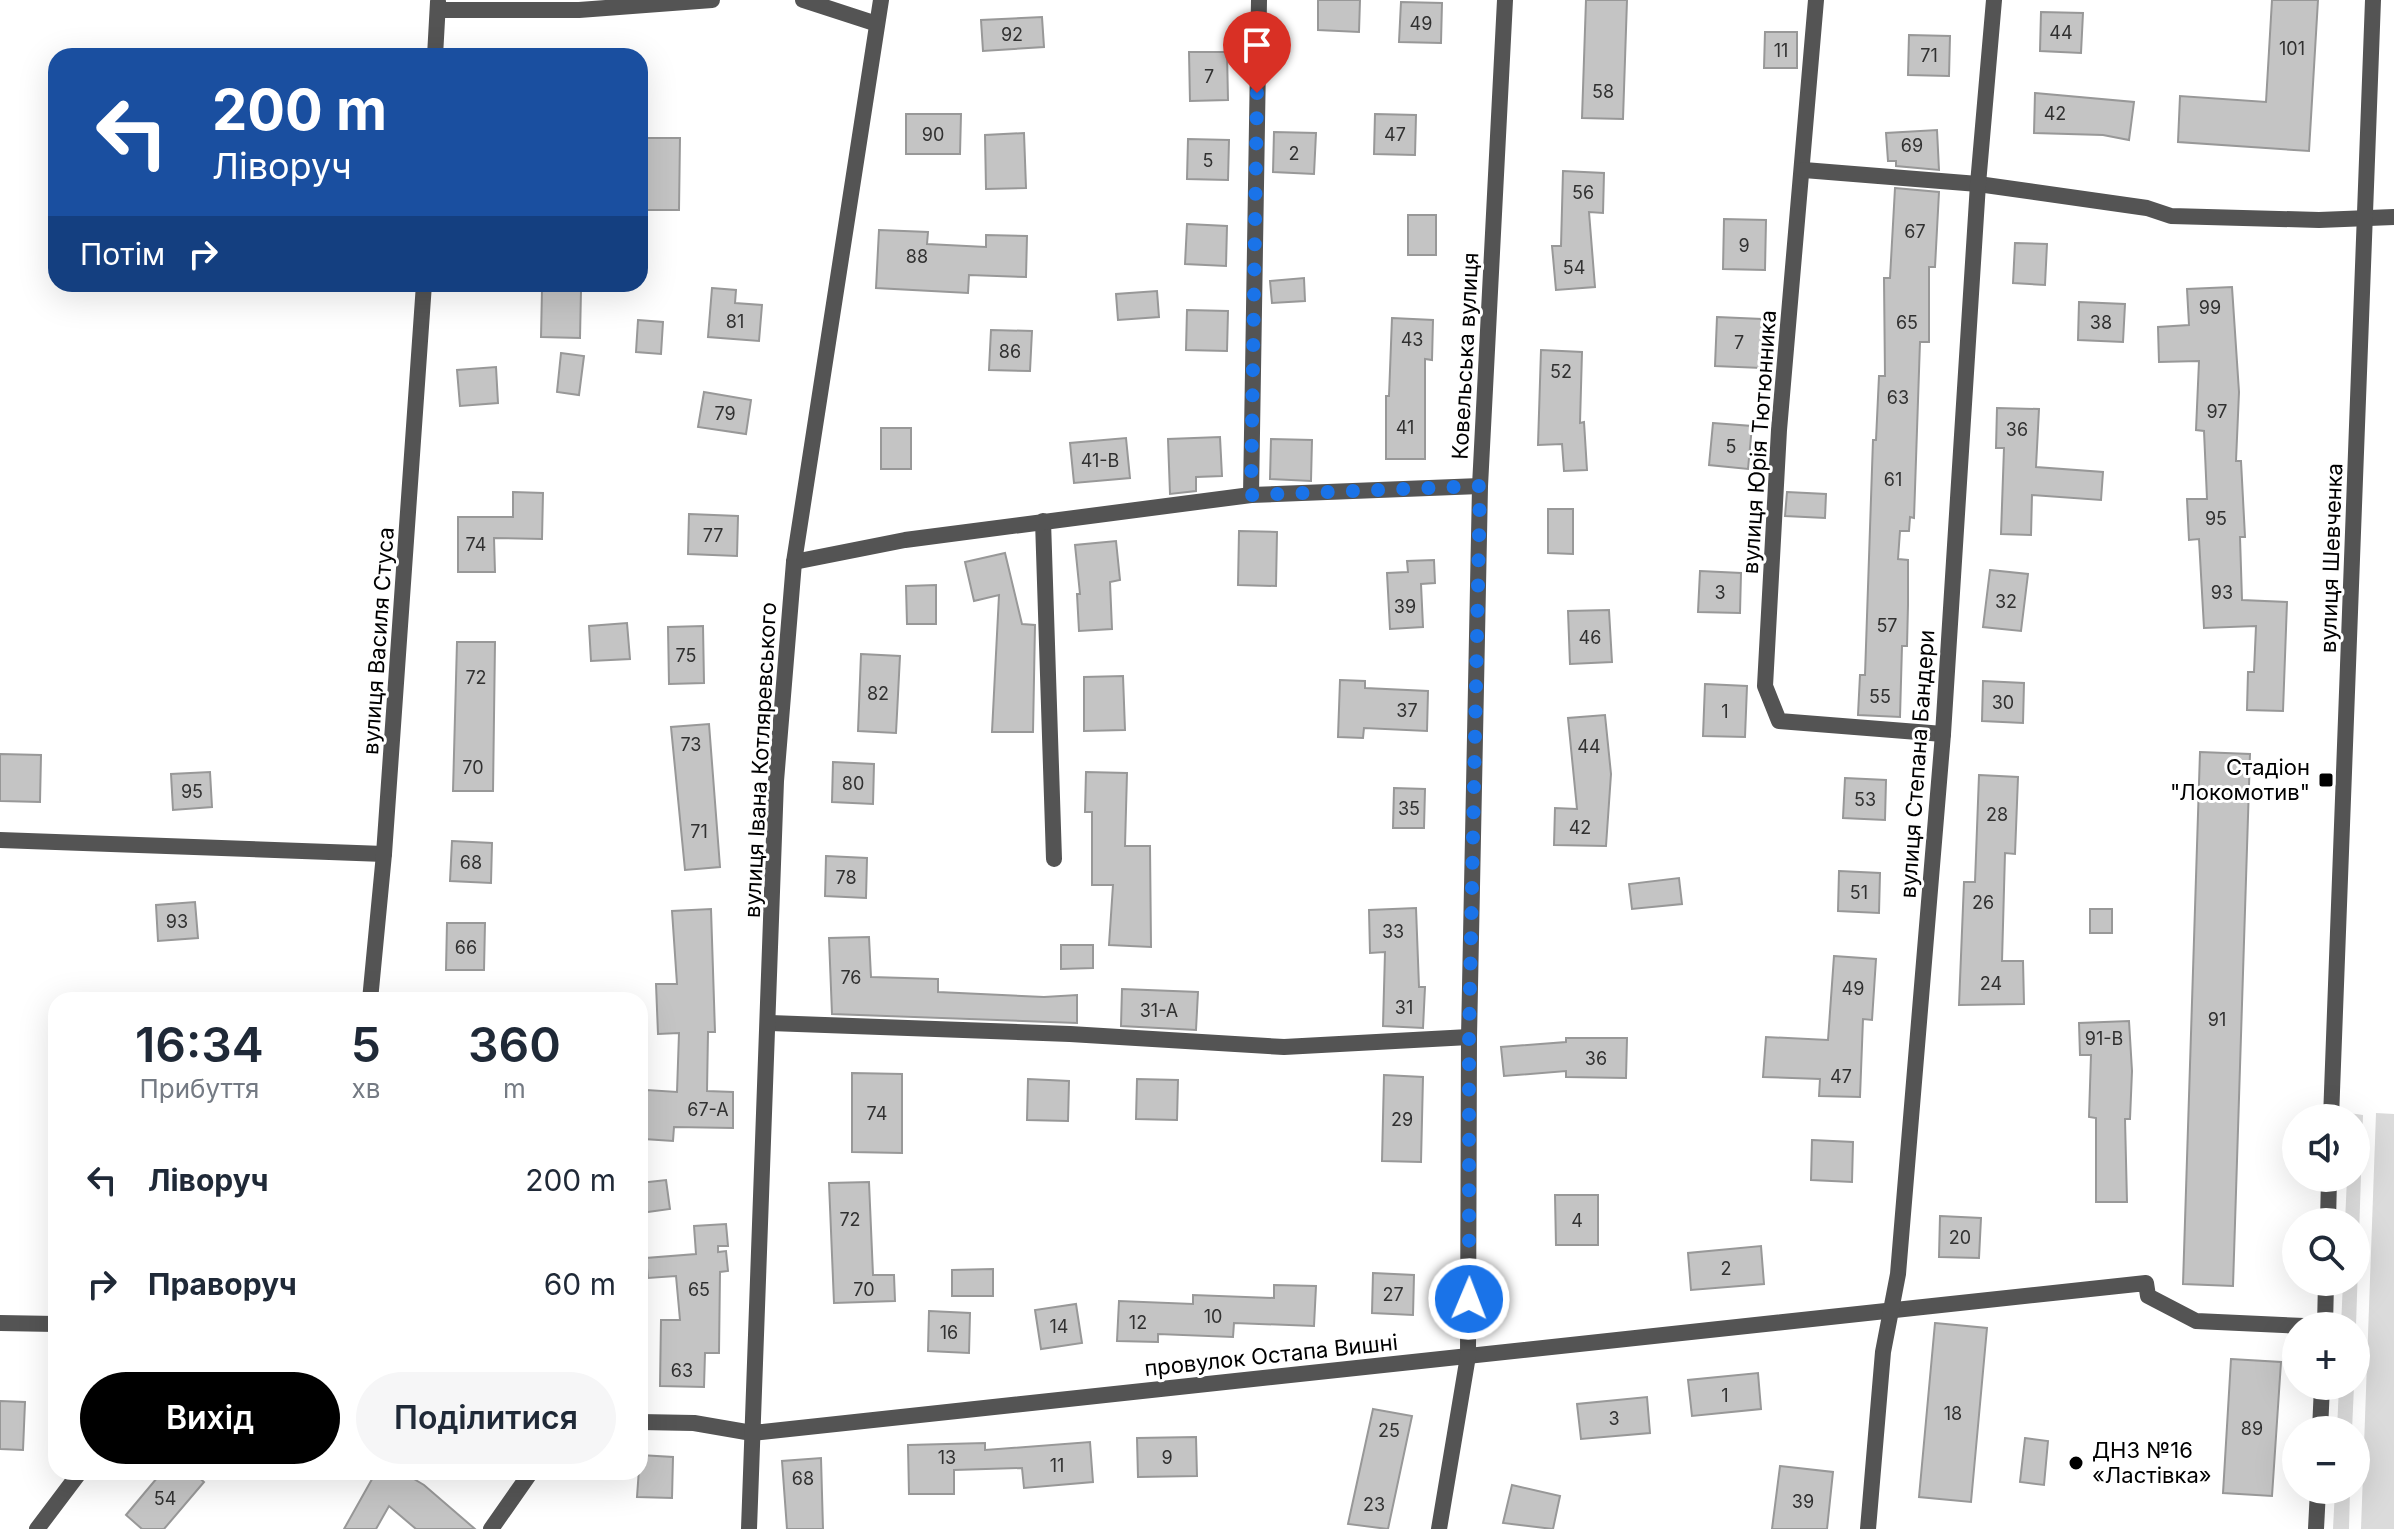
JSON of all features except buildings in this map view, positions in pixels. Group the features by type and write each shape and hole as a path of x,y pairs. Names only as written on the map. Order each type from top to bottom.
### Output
{"street":[{"path":"435,48 438,5 579,10 712,0"},
{"path":"803,0 877,24"},
{"name":"вулиця Івана Котляревського","path":"749,1529 770,1023 776,781 794,562 881,0"},
{"path":"1251,495 1259,0"},
{"name":"Ковельська вулиця","path":"1439,1529 1468,1356 1469,1037 1480,486 1505,0"},
{"name":"вулиця Юрія Тютюнника","path":"1816,0 1804,170 1779,430 1765,686 1779,721 1943,734"},
{"name":"вулиця Степана Бандери","path":"1868,1529 1883,1352 1898,1274 1943,734 1978,184 1994,0"},
{"name":"вулиця Шевченка","path":"2332,1104 2373,0"},
{"path":"1804,170 1978,184 2147,208 2171,216 2394,217"},
{"name":"вулиця Василя Стуса","path":"371,992 384,854 423,292"},
{"path":"794,562 905,540 1251,495 1480,486"},
{"path":"1043,521 1054,859"},
{"path":"0,840 384,854"},
{"path":"770,1023 1070,1034 1284,1047 1469,1037"},
{"name":"провулок Остапа Вишні","path":"648,1422 694,1423 752,1433 1890,1313 2146,1283 2148,1296 2196,1321 2282,1325"},
{"path":"0,1323 48,1324"},
{"path":"37,1529 74,1480"},
{"path":"491,1529 525,1480"},
{"path":"2316,1529 2317,1504"}],"shaded area":[{"path":"2376,1113 2394,1114 2394,1529 2361,1529 2362,1504 2370,1504 2370,1416 2365,1416 2366,1400 2370,1400 2370,1279"},
{"path":"2346,1192 2360,1192 2360,1208 2346,1208"},
{"path":"2342,1296 2357,1296 2356,1312 2342,1312"},
{"path":"2338,1400 2353,1400 2353,1416 2338,1416"},
{"path":"2334,1504 2350,1504 2349,1529 2333,1529"}],"place":[{"name":"Стадіон \"Локомотив\"","path":"2326,780"},
{"name":"ДНЗ №16 «Ластівка»","path":"2076,1463"}],"route":[{"path":"1257,93 1251,495 1480,486 1469,1037 1469,1299"}]}
